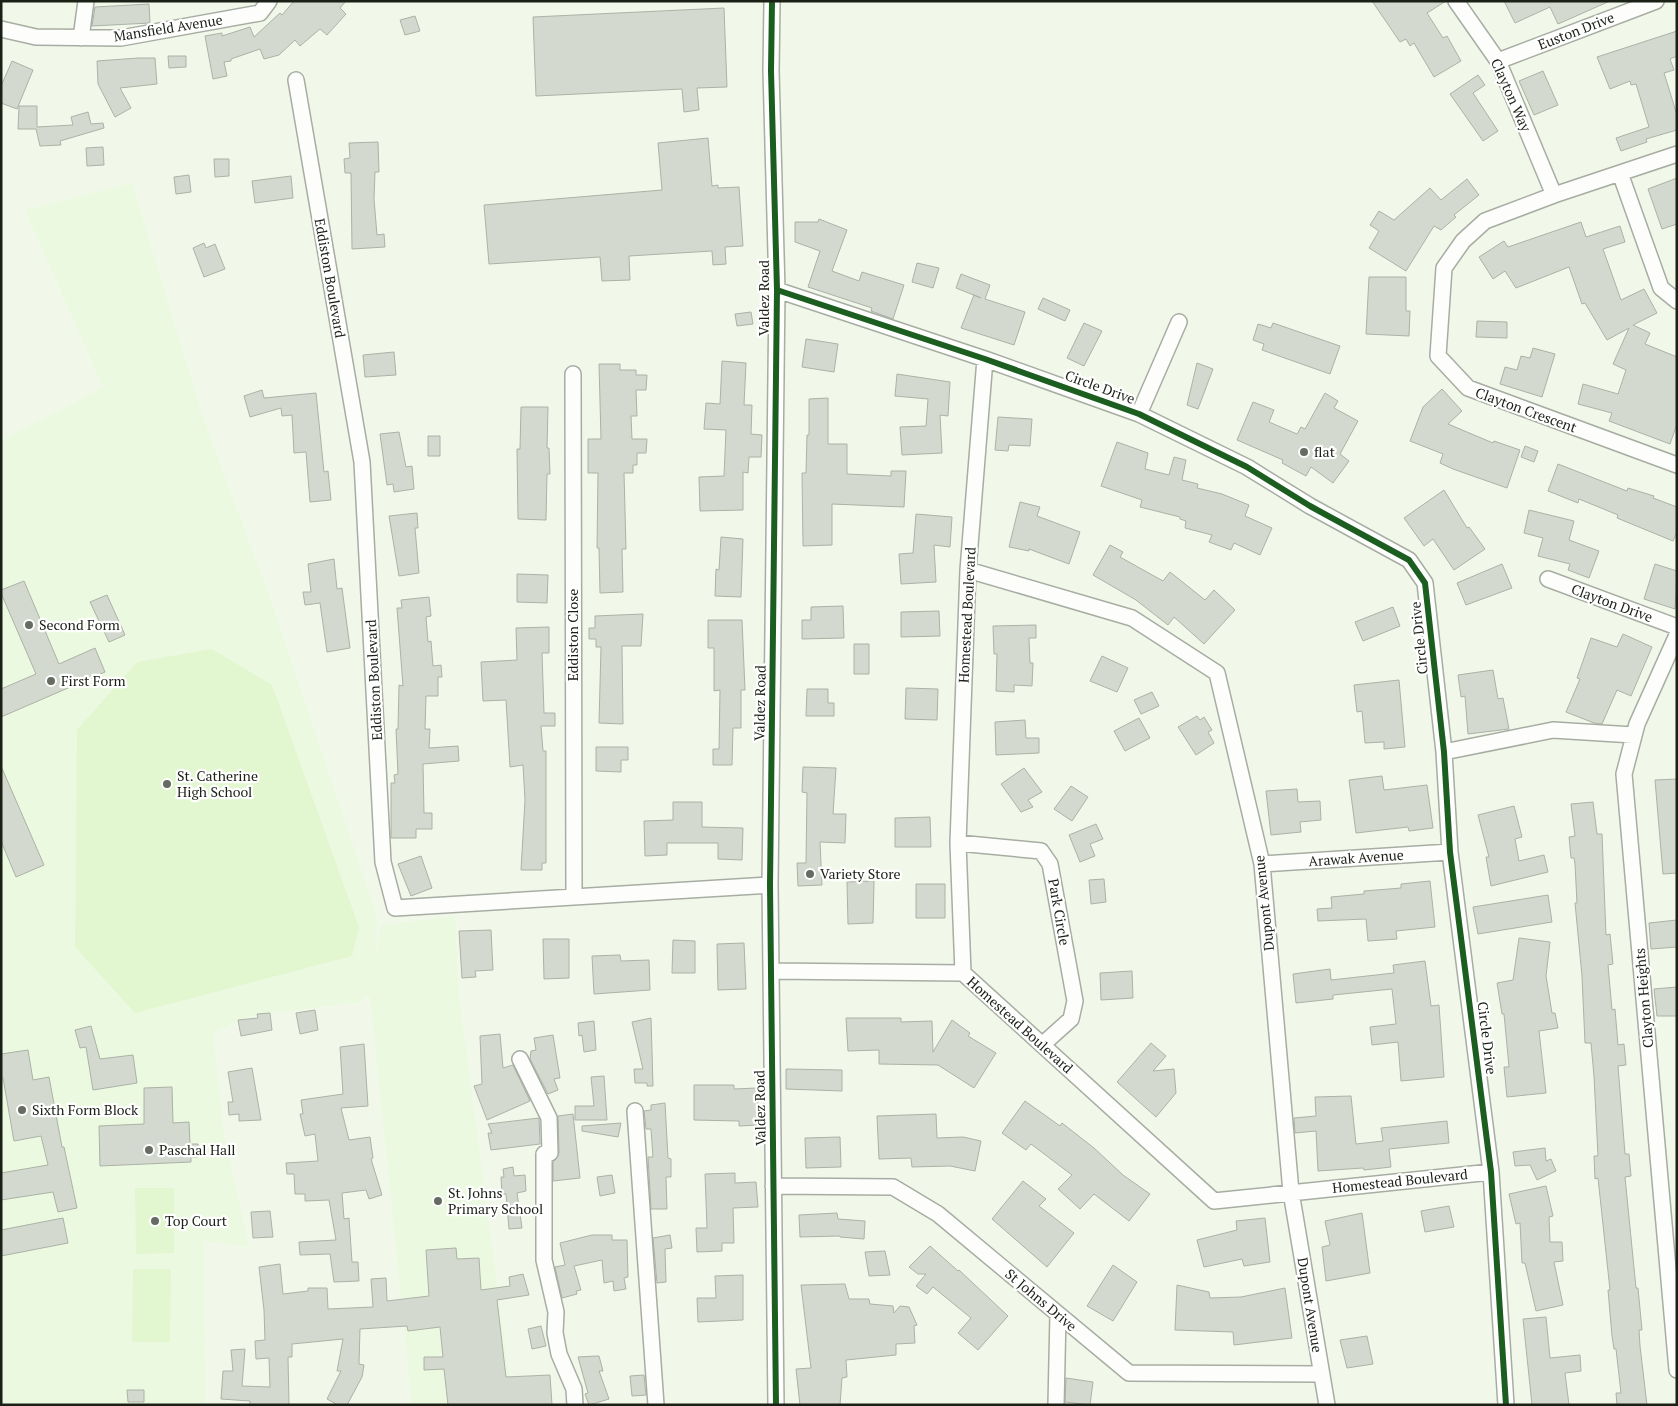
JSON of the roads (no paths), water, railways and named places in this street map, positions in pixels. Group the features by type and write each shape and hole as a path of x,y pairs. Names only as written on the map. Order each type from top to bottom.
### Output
{"street":[{"path":"81,38 86,1"},
{"name":"Mansfield Avenue","path":"1,29 36,37 121,38 260,13 269,1"},
{"name":"Valdez Road","path":"772,1 771,71 778,290 770,886 776,1405"},
{"name":"Clayton Way","path":"1456,1 1498,61 1554,195"},
{"name":"Euston Drive","path":"1498,61 1626,6 1656,1"},
{"name":"Eddiston Boulevard","path":"296,80 362,462 383,862 395,908 770,886"},
{"name":"Clayton Crescent","path":"1677,154 1554,195 1485,221 1463,242 1444,268 1438,356 1468,388 1677,464"},
{"path":"1620,173 1661,288 1677,301"},
{"name":"Circle Drive","path":"778,290 985,359 1138,414 1247,467 1310,506 1409,560 1425,583 1444,752 1450,852 1491,1172 1506,1405"},
{"path":"1138,414 1179,322"},
{"name":"Homestead Boulevard","path":"985,359 968,570 958,843 963,973 1214,1201 1491,1172"},
{"name":"Eddiston Close","path":"573,374 574,897"},
{"name":"Dupont Avenue","path":"968,570 1132,618 1217,673 1262,864 1291,1192 1327,1405"},
{"name":"Clayton Drive","path":"1548,579 1677,627"},
{"name":"Clayton Heights","path":"1677,635 1633,735 1624,774 1677,1370"},
{"path":"1444,752 1553,730 1633,735"},
{"name":"Park Circle","path":"958,843 1042,851 1050,864 1075,1001 1071,1019 1042,1044"},
{"name":"Arawak Avenue","path":"1262,864 1450,852"},
{"path":"771,971 963,973"},
{"path":"520,1059 549,1118 550,1153 544,1154 544,1260 556,1312 555,1333 559,1354 574,1389 575,1405"},
{"path":"635,1110 656,1405"},
{"name":"St Johns Drive","path":"774,1186 893,1187 938,1214 1130,1373 1321,1374"},
{"path":"1056,1405 1058,1314"}],"place":[{"name":"flat","path":"1304,452"},
{"name":"Second Form","path":"29,625"},
{"name":"First Form","path":"51,681"},
{"name":"St. Catherine High School","path":"167,784"},
{"name":"Variety Store","path":"810,874"},
{"name":"Sixth Form Block","path":"22,1110"},
{"name":"Paschal Hall","path":"149,1150"},
{"name":"St. Johns Primary School","path":"438,1201"},
{"name":"Top Court","path":"155,1221"}]}
